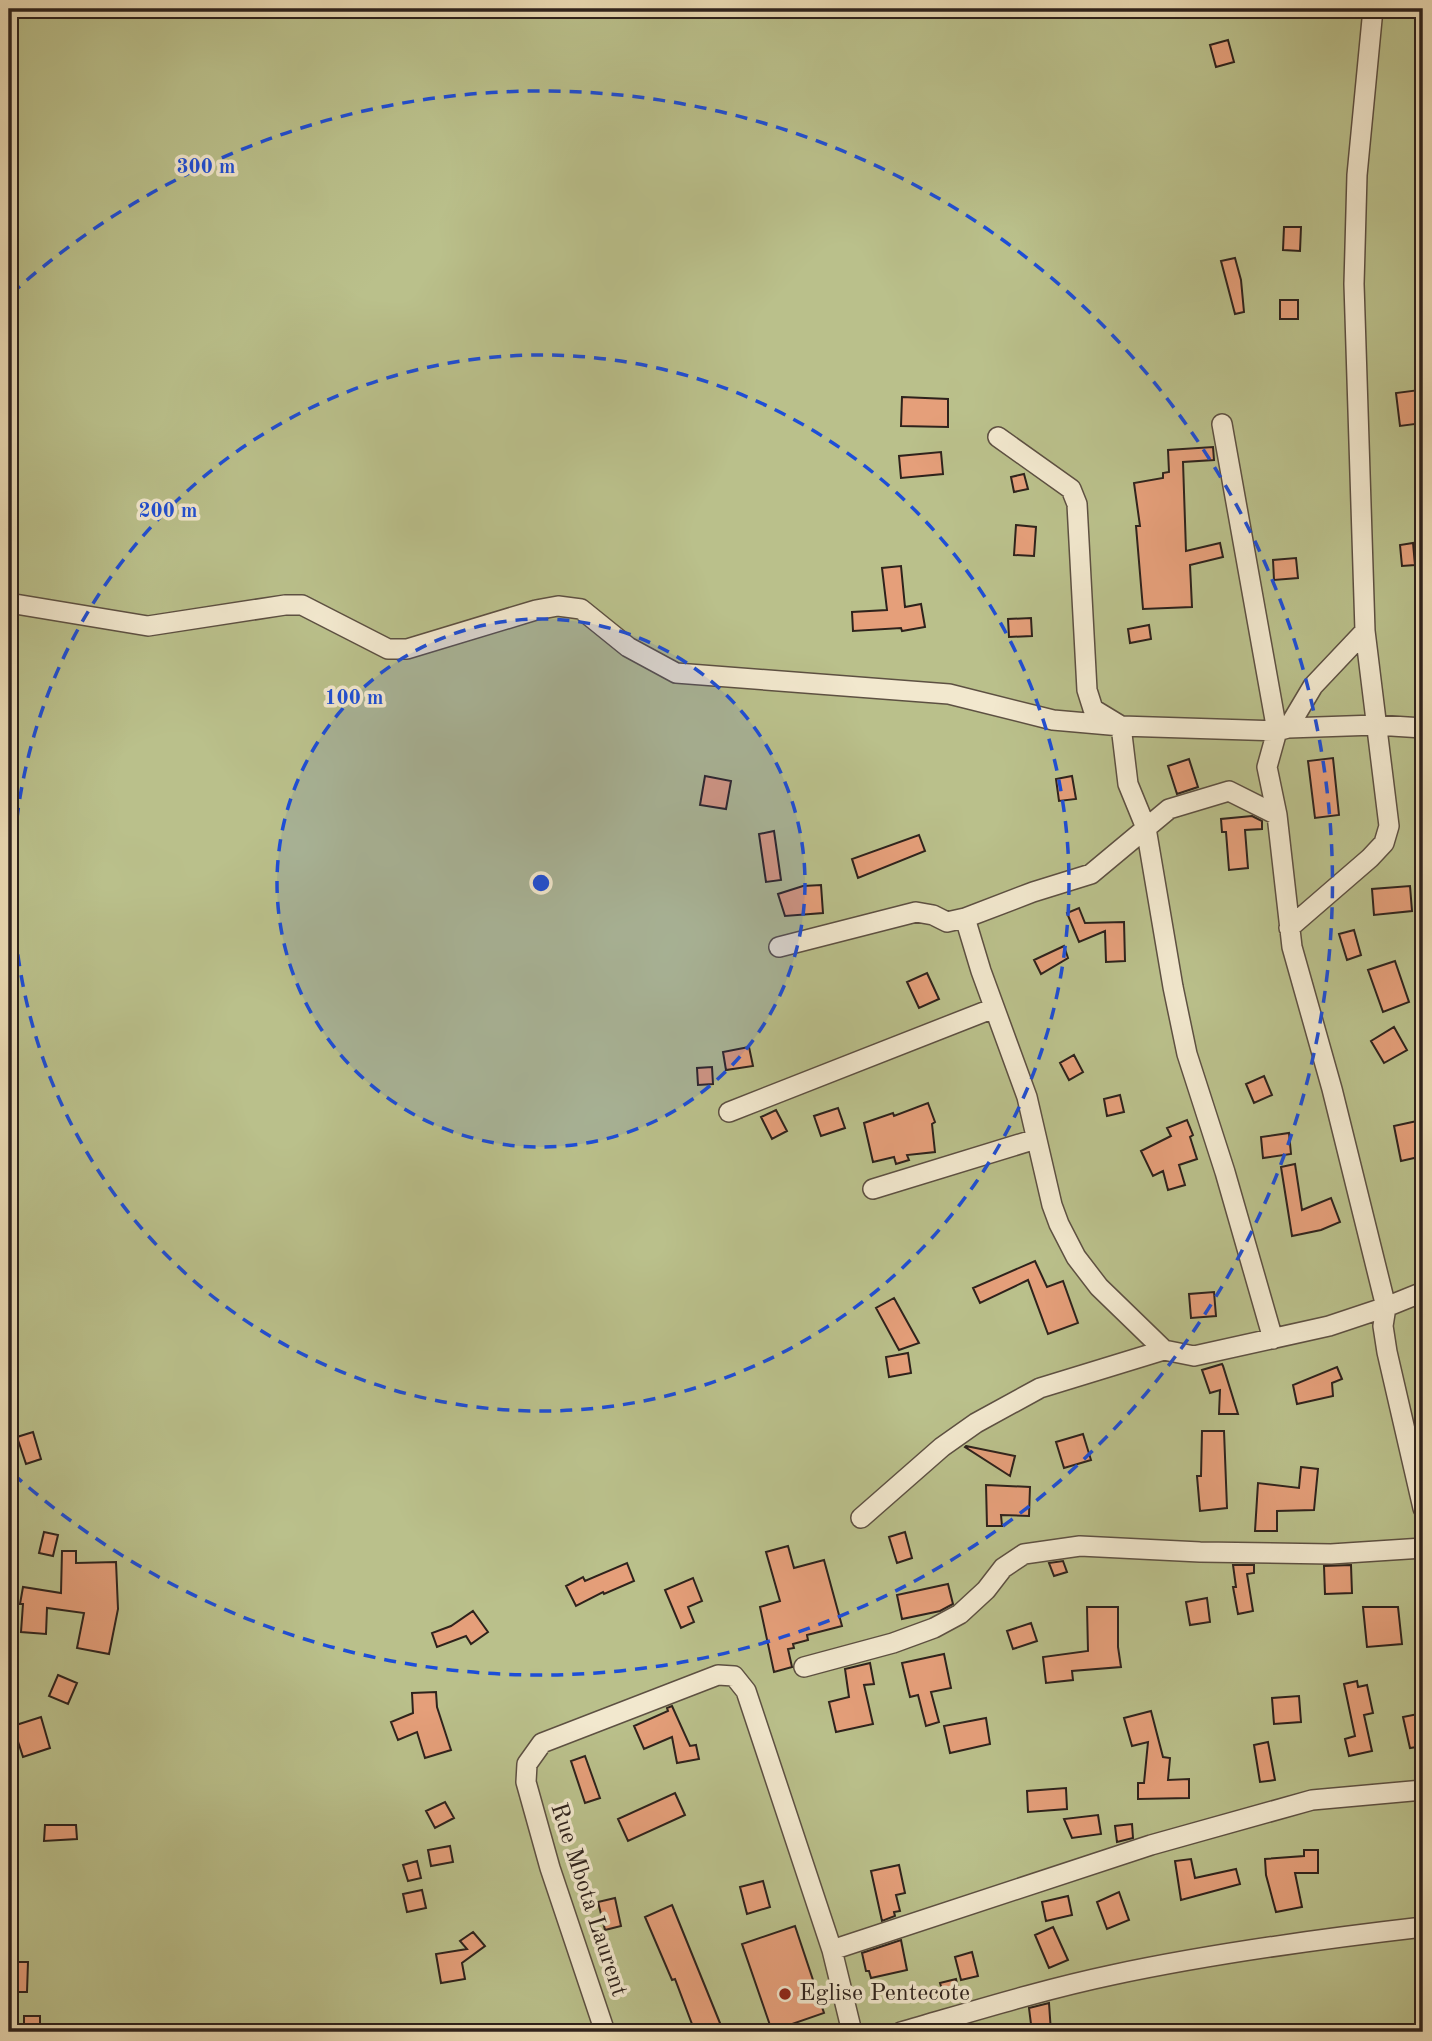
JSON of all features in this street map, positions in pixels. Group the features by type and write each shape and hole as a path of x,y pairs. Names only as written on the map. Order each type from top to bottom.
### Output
{"street":[{"path":"1289,928 1370,859 1384,843 1389,826 1365,631 1354,285 1357,175 1373,9"},
{"path":"1222,424 1283,729"},
{"path":"998,437 1071,489 1077,504 1087,690 1093,709 1121,726"},
{"path":"9,603 148,625 285,605 302,605 388,649 407,649 536,610 558,606 581,609 628,648 676,673 949,694 1052,720 1121,726 1283,729 1376,724 1423,728"},
{"path":"1365,631 1312,685 1283,729 1267,767 1278,815 1289,928 1386,1307 1383,1326 1387,1352 1423,1508"},
{"path":"1121,726 1128,784 1146,828 1172,987 1188,1054 1273,1339"},
{"path":"779,947 916,912 933,915 947,922 965,918 1033,892 1091,874 1169,809 1228,791 1278,815"},
{"path":"965,918 1027,1097 1052,1205 1059,1224 1076,1257 1099,1286 1164,1350"},
{"path":"729,1112 994,1008"},
{"path":"873,1189 1036,1139"},
{"path":"861,1518 942,1447 976,1423 1040,1388 1164,1350 1194,1356 1329,1326 1423,1292"},
{"path":"804,1667 893,1643 934,1628 960,1614 986,1590 1003,1568 1024,1554 1080,1546 1200,1552 1331,1554 1423,1548"},
{"name":"Rue Mbota Laurent","path":"604,2032 550,1868 526,1782 527,1764 542,1743 718,1675 734,1676 747,1691 832,1950"},
{"path":"852,2032 832,1950 1151,1845 1312,1800 1423,1790"},
{"path":"901,2032 1067,1985 1114,1975 1268,1947 1423,1927"}],"green space":[{"path":"9,9 1423,9 1423,2032 9,2032"}],"building":[{"path":"1228,40 1234,62 1216,67 1210,45"},
{"path":"1284,227 1301,227 1300,251 1283,250"},
{"path":"1235,258 1241,280 1244,312 1235,314 1221,261"},
{"path":"1280,300 1298,300 1298,319 1280,319"},
{"path":"1419,390 1423,423 1400,426 1396,393"},
{"path":"902,397 948,399 948,427 901,426"},
{"path":"1213,447 1214,460 1183,462 1186,551 1220,543 1223,557 1190,565 1192,607 1143,609 1136,526 1140,526 1134,483 1163,478 1163,473 1169,472 1168,450"},
{"path":"941,452 943,474 901,478 899,456"},
{"path":"1024,474 1028,489 1014,492 1011,477"},
{"path":"1016,525 1036,527 1034,556 1014,555"},
{"path":"1413,543 1415,565 1402,566 1400,545"},
{"path":"1296,558 1298,578 1274,580 1273,560"},
{"path":"901,566 905,607 921,604 925,627 902,631 901,628 853,631 852,612 887,610 882,568"},
{"path":"1031,618 1032,636 1009,637 1008,619"},
{"path":"1149,625 1151,639 1130,643 1128,629"},
{"path":"1333,758 1339,815 1315,818 1308,761"},
{"path":"1189,759 1198,787 1177,794 1168,766"},
{"path":"705,776 731,781 726,809 700,805"},
{"path":"1072,776 1076,799 1059,801 1056,779"},
{"path":"1252,816 1262,821 1262,829 1245,830 1248,868 1229,870 1226,832 1222,832 1221,819"},
{"path":"774,831 781,880 766,882 759,834"},
{"path":"919,835 925,851 858,878 852,859"},
{"path":"821,885 823,913 785,916 778,894 803,886"},
{"path":"1410,886 1412,911 1374,915 1372,889"},
{"path":"1079,908 1085,923 1124,922 1125,961 1106,962 1105,931 1079,942 1067,913"},
{"path":"1354,930 1361,955 1347,960 1339,934"},
{"path":"1064,946 1068,958 1041,974 1034,960"},
{"path":"1395,961 1409,1002 1383,1012 1368,970"},
{"path":"927,973 939,999 919,1008 907,982"},
{"path":"1394,1027 1407,1050 1384,1063 1371,1041"},
{"path":"749,1047 753,1066 726,1070 723,1052"},
{"path":"1074,1055 1083,1072 1069,1080 1060,1063"},
{"path":"712,1067 713,1084 698,1085 697,1068"},
{"path":"1264,1076 1272,1095 1254,1103 1246,1084"},
{"path":"1120,1095 1124,1112 1107,1116 1104,1099"},
{"path":"928,1103 935,1122 932,1124 935,1152 907,1155 909,1160 896,1164 894,1157 873,1162 864,1123 893,1113 894,1116"},
{"path":"838,1108 845,1128 821,1136 814,1116"},
{"path":"776,1110 787,1131 772,1139 761,1117"},
{"path":"1187,1120 1197,1159 1179,1165 1185,1185 1168,1190 1163,1171 1153,1176 1141,1151 1171,1136 1167,1128"},
{"path":"1417,1121 1423,1156 1401,1161 1394,1126"},
{"path":"1289,1133 1291,1154 1263,1158 1261,1137"},
{"path":"1295,1164 1302,1210 1331,1198 1340,1222 1321,1230 1292,1236 1281,1167"},
{"path":"1035,1261 1047,1287 1063,1281 1078,1323 1048,1334 1028,1280 980,1303 973,1288"},
{"path":"1214,1292 1216,1316 1191,1318 1189,1294"},
{"path":"894,1298 919,1343 899,1350 876,1308"},
{"path":"908,1353 911,1373 889,1377 886,1357"},
{"path":"1222,1364 1238,1414 1219,1414 1220,1390 1210,1393 1202,1370"},
{"path":"1337,1367 1342,1379 1332,1383 1333,1396 1297,1404 1293,1385"},
{"path":"1202,1431 1224,1431 1227,1508 1200,1511 1197,1476 1201,1476"},
{"path":"33,1432 41,1459 26,1464 17,1437"},
{"path":"1083,1434 1091,1460 1064,1468 1056,1442"},
{"path":"965,1447 1015,1456 1010,1476"},
{"path":"1301,1467 1318,1469 1314,1510 1277,1511 1277,1531 1255,1531 1258,1483 1299,1488"},
{"path":"986,1485 1030,1487 1029,1516 1001,1515 1002,1526 987,1526"},
{"path":"44,1532 58,1535 53,1556 39,1553"},
{"path":"905,1532 912,1558 897,1563 889,1537"},
{"path":"788,1546 794,1568 824,1560 842,1626 807,1635 808,1640 793,1644 794,1648 788,1649 792,1667 774,1672 760,1607 780,1601 766,1552"},
{"path":"62,1551 76,1551 76,1563 116,1562 118,1609 109,1654 77,1648 84,1613 47,1608 46,1634 21,1632 23,1604 20,1604 23,1587 61,1593"},
{"path":"1063,1561 1067,1572 1054,1576 1049,1563"},
{"path":"627,1563 634,1581 604,1594 603,1592 576,1606 566,1586 583,1577 585,1581"},
{"path":"1233,1565 1254,1565 1254,1573 1247,1574 1253,1611 1238,1614 1233,1587 1236,1587"},
{"path":"1351,1565 1352,1593 1325,1594 1324,1566"},
{"path":"693,1578 702,1601 688,1607 694,1622 681,1628 665,1590"},
{"path":"948,1584 953,1604 940,1611 902,1619 897,1595"},
{"path":"1207,1598 1210,1622 1190,1625 1186,1602"},
{"path":"1087,1607 1118,1607 1121,1667 1072,1671 1073,1680 1046,1683 1043,1657 1088,1651"},
{"path":"1363,1607 1398,1607 1402,1644 1367,1647"},
{"path":"473,1611 488,1632 471,1644 466,1636 437,1647 432,1633 451,1626"},
{"path":"1031,1623 1037,1641 1013,1649 1007,1631"},
{"path":"944,1654 951,1688 931,1692 939,1722 926,1726 918,1695 910,1697 902,1663"},
{"path":"870,1663 874,1684 864,1685 873,1724 836,1732 829,1702 849,1697 845,1669"},
{"path":"58,1675 77,1683 68,1704 49,1696"},
{"path":"1357,1681 1358,1687 1367,1685 1373,1713 1364,1715 1372,1751 1349,1756 1345,1739 1355,1736 1344,1684"},
{"path":"436,1692 437,1707 451,1750 425,1758 417,1732 398,1740 391,1722 413,1713 412,1693"},
{"path":"1299,1696 1301,1722 1274,1724 1272,1698"},
{"path":"672,1706 690,1746 696,1745 699,1759 677,1763 672,1737 644,1749 634,1726 668,1711 667,1708"},
{"path":"1151,1711 1163,1757 1170,1758 1168,1780 1189,1779 1189,1798 1138,1799 1138,1783 1144,1783 1148,1742 1132,1746 1124,1718"},
{"path":"1423,1713 1423,1746 1410,1748 1403,1717"},
{"path":"41,1717 50,1748 23,1757 13,1726"},
{"path":"986,1718 990,1744 950,1753 944,1726"},
{"path":"1268,1742 1275,1780 1260,1782 1254,1745"},
{"path":"585,1756 600,1798 585,1803 571,1761"},
{"path":"1066,1788 1067,1809 1028,1812 1027,1791"},
{"path":"675,1793 685,1815 628,1841 618,1819"},
{"path":"445,1802 454,1818 435,1828 426,1811"},
{"path":"1098,1815 1101,1834 1072,1838 1064,1819"},
{"path":"1132,1824 1133,1838 1117,1842 1115,1826"},
{"path":"45,1825 76,1825 77,1839 44,1841"},
{"path":"450,1846 453,1862 431,1866 428,1850"},
{"path":"1304,1850 1318,1850 1318,1873 1295,1873 1302,1907 1276,1912 1266,1875 1265,1859 1304,1856"},
{"path":"1191,1859 1195,1878 1236,1869 1240,1884 1181,1900 1175,1861"},
{"path":"417,1861 421,1878 408,1881 403,1865"},
{"path":"899,1865 905,1893 896,1895 900,1911 882,1921 871,1871"},
{"path":"763,1881 770,1907 747,1914 740,1887"},
{"path":"422,1890 426,1908 407,1912 403,1894"},
{"path":"1119,1892 1129,1920 1107,1929 1097,1902"},
{"path":"1068,1896 1072,1915 1046,1921 1042,1902"},
{"path":"615,1898 621,1926 605,1930 598,1902"},
{"path":"672,1905 722,2028 711,2032 695,2032 675,1979 672,1980 645,1917"},
{"path":"795,1926 824,2013 772,2031 742,1944"},
{"path":"1053,1927 1068,1960 1049,1968 1035,1935"},
{"path":"473,1932 485,1946 462,1963 465,1979 441,1983 436,1954 467,1949 460,1941"},
{"path":"901,1940 907,1970 871,1978 869,1971 866,1971 862,1953"},
{"path":"972,1952 978,1976 961,1980 955,1957"},
{"path":"10,1962 28,1962 27,1992 9,1992"},
{"path":"956,1979 959,1993 944,1997 940,1983"},
{"path":"1049,2003 1051,2032 1032,2032 1029,2008"},
{"path":"24,2016 40,2016 40,2032 24,2032"}],"place":[{"name":"Eglise Pentecote","path":"785,1994"}]}
